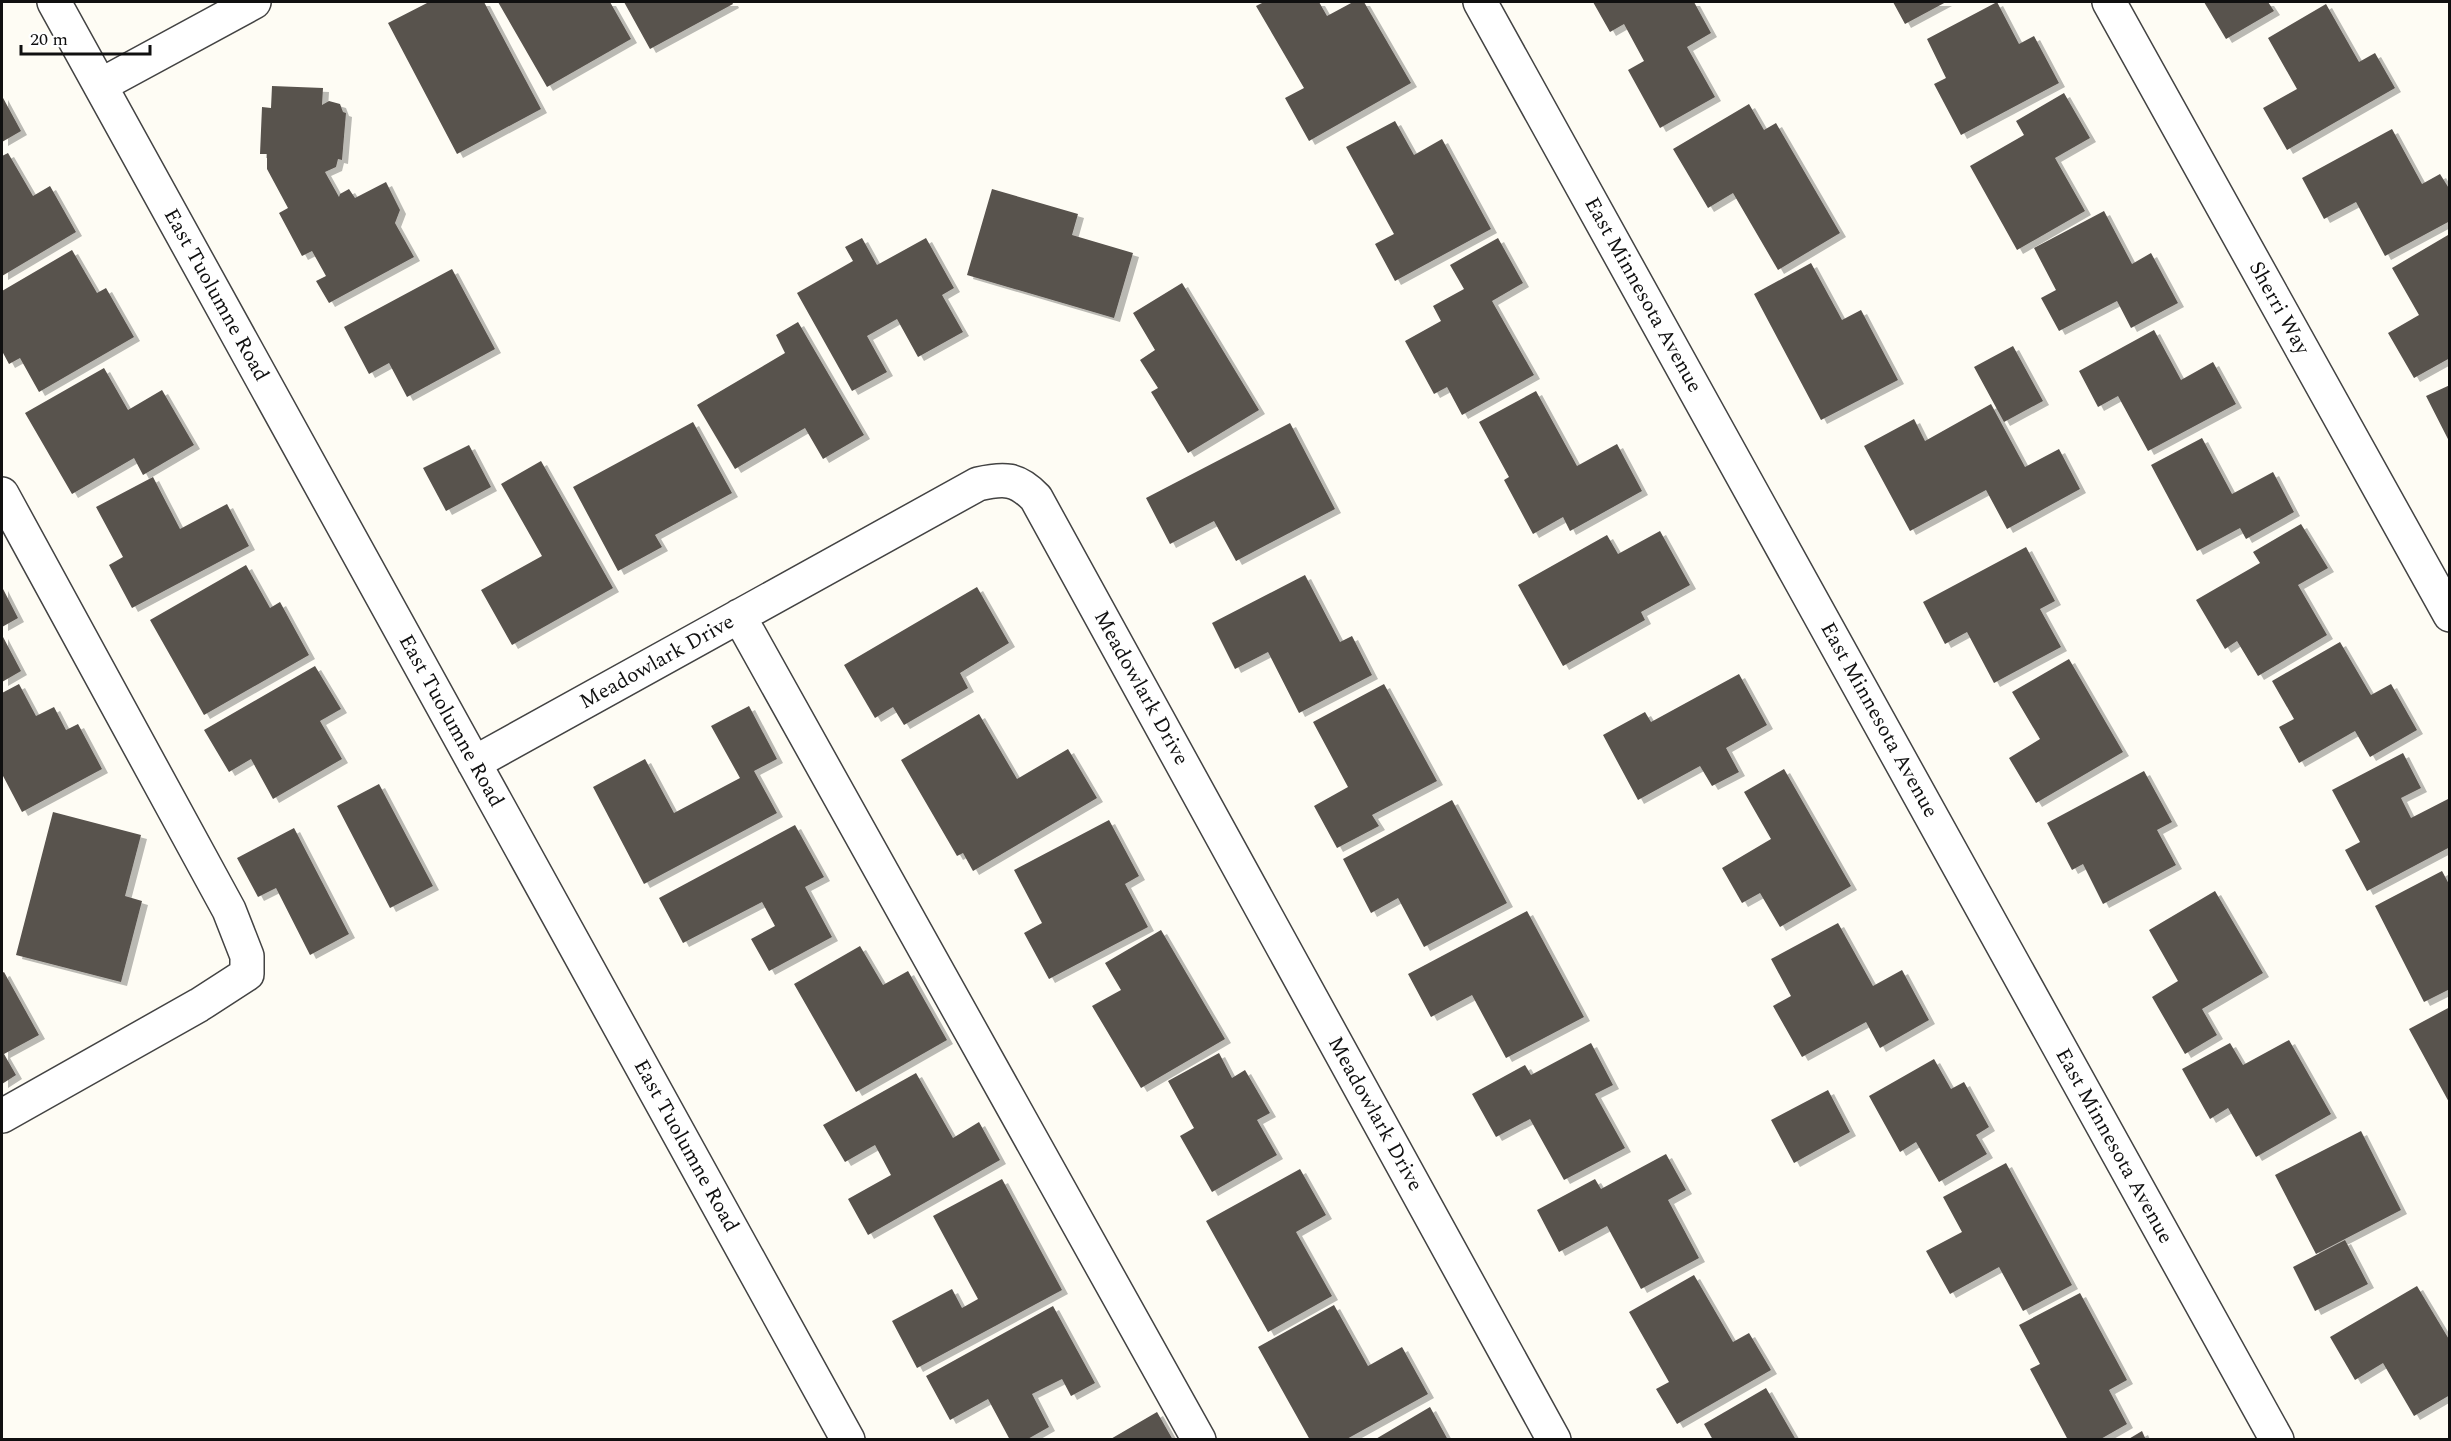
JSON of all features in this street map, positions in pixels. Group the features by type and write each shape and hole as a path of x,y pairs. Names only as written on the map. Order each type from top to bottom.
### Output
{"street":[{"name":"East Tuolumne Road","path":"54,2 848,1440"},
{"path":"101,85 254,2"},
{"name":"East Minnesota Avenue","path":"1480,2 2277,1440"},
{"name":"Sherri Way","path":"2109,2 2450,615"},
{"name":"Meadowlark Drive","path":"474,763 978,484 1009,480 1025,486 1048,519 1554,1440"},
{"path":"2,494 229,910 247,956 247,974 199,1005 2,1116"},
{"path":"739,616 1200,1440"}],"building":[{"path":"429,2 484,2 541,109 457,154 388,23"},
{"path":"498,2 610,2 631,39 547,87"},
{"path":"624,2 732,2 733,4 650,49"},
{"path":"1264,2 1319,2 1327,16 1353,2 1364,2 1411,83 1309,141 1285,98 1304,88 1256,6"},
{"path":"1593,2 1694,2 1711,33 1687,47 1715,97 1660,128 1628,70 1644,61 1624,24 1610,32"},
{"path":"1893,2 1946,2 1905,24"},
{"path":"1997,2 2019,44 2034,36 2059,83 1961,135 1934,84 1946,78 1927,39"},
{"path":"2204,2 2268,2 2274,11 2226,39"},
{"path":"2326,4 2359,62 2375,53 2395,88 2287,150 2263,108 2297,89 2268,38"},
{"path":"272,86 323,88 322,105 329,101 340,104 343,112 346,113 342,160 338,159 336,167 325,172 339,197 349,189 355,198 386,182 400,210 395,223 414,257 329,303 316,281 326,276 312,251 302,256 279,213 288,208 267,169 267,154 260,154 262,107 271,108"},
{"path":"2064,93 2090,138 2055,158 2085,211 2017,250 1970,166 2024,135 2016,121"},
{"path":"2,96 21,131 2,142"},
{"path":"1749,104 1764,130 1776,123 1840,233 1778,270 1733,193 1708,208 1673,149"},
{"path":"1395,121 1414,155 1442,139 1491,229 1395,281 1375,244 1394,234 1346,147"},
{"path":"2392,129 2422,184 2440,174 2450,190 2450,221 2385,256 2356,202 2324,219 2302,178"},
{"path":"8,153 33,196 50,186 76,232 2,276 2,156"},
{"path":"992,189 1078,214 1072,235 1133,253 1114,318 967,275"},
{"path":"2104,211 2132,264 2151,253 2178,303 2131,328 2117,301 2059,331 2041,298 2056,290 2034,248"},
{"path":"2448,235 2450,358 2414,378 2388,333 2419,315 2392,268"},
{"path":"862,238 877,265 926,238 954,288 942,295 963,332 918,357 897,319 867,336 887,372 852,391 797,293 853,261 845,247"},
{"path":"1498,238 1523,283 1492,301 1534,375 1462,415 1447,387 1434,394 1405,341 1441,321 1433,306 1464,289 1450,265"},
{"path":"72,250 97,293 106,288 134,337 39,392 20,358 9,364 2,351 2,291"},
{"path":"1811,263 1842,320 1861,310 1898,380 1821,420 1754,294"},
{"path":"452,269 495,349 407,397 389,363 369,374 344,327"},
{"path":"1182,283 1259,410 1188,453 1151,392 1158,388 1140,360 1155,350 1133,313"},
{"path":"798,322 864,435 823,459 805,428 735,469 697,405 785,353 776,335"},
{"path":"2154,330 2181,380 2213,362 2236,404 2148,451 2118,396 2098,407 2079,371"},
{"path":"2013,346 2043,401 2004,422 1974,367"},
{"path":"104,368 128,410 162,390 194,445 143,475 134,458 72,494 25,413"},
{"path":"2450,385 2450,443 2426,396"},
{"path":"1536,391 1577,466 1617,444 1642,491 1570,531 1563,517 1533,534 1504,480 1509,477 1479,422"},
{"path":"1991,404 2025,467 2059,449 2080,489 2007,529 1986,490 1910,531 1864,446 1914,419 1925,441"},
{"path":"693,422 732,493 655,535 662,547 618,571 573,487"},
{"path":"1290,423 1335,509 1236,561 1214,521 1170,544 1146,498"},
{"path":"2202,438 2232,494 2273,472 2294,512 2246,539 2240,528 2197,551 2151,465"},
{"path":"469,445 491,487 446,511 423,468"},
{"path":"541,461 613,588 512,645 481,590 542,556 501,484"},
{"path":"153,477 180,529 227,504 249,546 132,608 109,565 123,557 96,507"},
{"path":"2301,524 2328,568 2298,585 2327,635 2258,676 2237,641 2225,649 2196,600 2260,563 2253,552"},
{"path":"1660,531 1690,585 1641,612 1645,620 1563,666 1518,585 1607,535 1618,554"},
{"path":"2026,547 2055,601 2040,609 2061,647 1994,683 1967,632 1945,644 1923,602"},
{"path":"246,565 270,608 280,602 309,655 204,715 150,620"},
{"path":"1305,575 1340,642 1352,636 1372,675 1299,713 1268,652 1235,669 1212,623"},
{"path":"2,587 18,618 2,627"},
{"path":"977,587 1009,643 960,673 968,688 904,725 893,707 875,718 844,665"},
{"path":"2,635 21,671 2,682"},
{"path":"2340,642 2371,695 2391,684 2417,730 2370,757 2355,731 2299,763 2279,727 2294,719 2272,681"},
{"path":"2069,659 2123,752 2036,803 2009,758 2040,739 2012,692"},
{"path":"315,666 341,709 320,721 342,759 273,799 251,759 229,772 204,730"},
{"path":"1739,674 1767,725 1726,748 1739,772 1712,786 1700,766 1638,800 1603,735 1645,712 1651,722"},
{"path":"19,684 36,716 54,707 66,730 78,724 102,769 22,812 2,774 2,693"},
{"path":"1384,684 1437,781 1372,815 1379,826 1337,848 1314,806 1348,787 1313,722"},
{"path":"749,706 777,759 754,771 777,813 644,884 593,787 645,759 674,813 740,778 711,726"},
{"path":"979,714 1017,779 1068,749 1097,798 973,871 963,853 957,856 901,760"},
{"path":"2403,753 2421,788 2401,798 2411,818 2450,798 2450,847 2367,891 2345,850 2360,842 2332,790"},
{"path":"1784,769 1851,886 1780,927 1760,893 1742,903 1722,868 1771,839 1744,792"},
{"path":"2144,771 2172,822 2157,830 2176,865 2103,904 2083,864 2072,870 2047,823"},
{"path":"379,784 433,886 390,908 337,806"},
{"path":"1452,800 1507,903 1424,947 1398,898 1371,913 1343,859"},
{"path":"53,812 141,835 125,896 142,901 121,982 16,955"},
{"path":"1109,820 1139,876 1125,884 1148,927 1049,979 1024,933 1042,923 1014,870"},
{"path":"795,825 824,877 805,887 832,937 769,971 751,939 775,926 762,902 683,943 659,898"},
{"path":"294,828 349,934 310,955 276,888 258,897 237,858"},
{"path":"2442,871 2450,886 2450,989 2424,1002 2375,906"},
{"path":"2215,891 2263,973 2202,1009 2217,1035 2185,1054 2152,997 2178,981 2149,930"},
{"path":"1527,911 1584,1017 1506,1058 1472,995 1431,1017 1408,974"},
{"path":"1838,923 1873,986 1902,970 1929,1020 1880,1048 1866,1022 1802,1057 1773,1006 1791,996 1771,959"},
{"path":"1161,930 1225,1039 1141,1088 1092,1006 1121,990 1105,963"},
{"path":"860,946 883,985 908,971 947,1040 856,1092 794,984"},
{"path":"4,972 39,1035 4,1054 16,1075 2,1084 2,973"},
{"path":"2450,1007 2450,1104 2409,1029"},
{"path":"2289,1040 2331,1114 2256,1157 2228,1108 2210,1119 2182,1069 2230,1043 2243,1065"},
{"path":"1591,1043 1613,1085 1595,1094 1625,1148 1564,1180 1530,1119 1496,1137 1472,1094 1525,1065 1531,1075"},
{"path":"1219,1053 1232,1078 1245,1070 1270,1113 1257,1120 1277,1155 1212,1192 1180,1136 1194,1128 1168,1081"},
{"path":"1934,1059 1951,1089 1964,1082 1989,1127 1976,1135 1987,1154 1939,1182 1916,1142 1900,1152 1869,1096"},
{"path":"916,1073 953,1138 979,1122 1000,1160 868,1235 848,1199 891,1175 875,1145 845,1162 823,1125"},
{"path":"1828,1090 1850,1132 1794,1163 1771,1120"},
{"path":"2361,1131 2401,1210 2316,1254 2275,1175"},
{"path":"1666,1154 1686,1190 1668,1200 1699,1258 1641,1289 1607,1226 1559,1252 1537,1210 1595,1179 1601,1189"},
{"path":"2006,1163 2072,1285 2023,1311 1999,1267 1950,1294 1926,1251 1962,1232 1943,1197"},
{"path":"1300,1169 1326,1215 1296,1232 1332,1296 1268,1332 1206,1221"},
{"path":"1002,1179 1062,1290 917,1368 892,1321 952,1289 962,1308 978,1299 933,1216"},
{"path":"2345,1240 2368,1284 2315,1311 2293,1267"},
{"path":"1694,1275 1733,1342 1749,1333 1771,1370 1677,1424 1656,1389 1669,1382 1629,1312"},
{"path":"2417,1286 2450,1341 2450,1395 2414,1416 2383,1363 2355,1380 2330,1337"},
{"path":"2080,1293 2127,1380 2109,1390 2127,1424 2099,1440 2068,1440 2030,1369 2040,1364 2019,1325"},
{"path":"1334,1305 1368,1366 1402,1347 1428,1394 1345,1440 1310,1440 1258,1347"},
{"path":"1053,1306 1095,1383 1071,1396 1062,1379 1032,1394 1049,1427 1026,1440 1010,1440 988,1399 950,1420 926,1376"},
{"path":"1766,1388 1796,1440 1713,1440 1704,1424"},
{"path":"1430,1407 1448,1440 1374,1440"},
{"path":"1157,1412 1173,1440 1109,1440"},
{"path":"2142,1431 2146,1440 2127,1440"}]}
